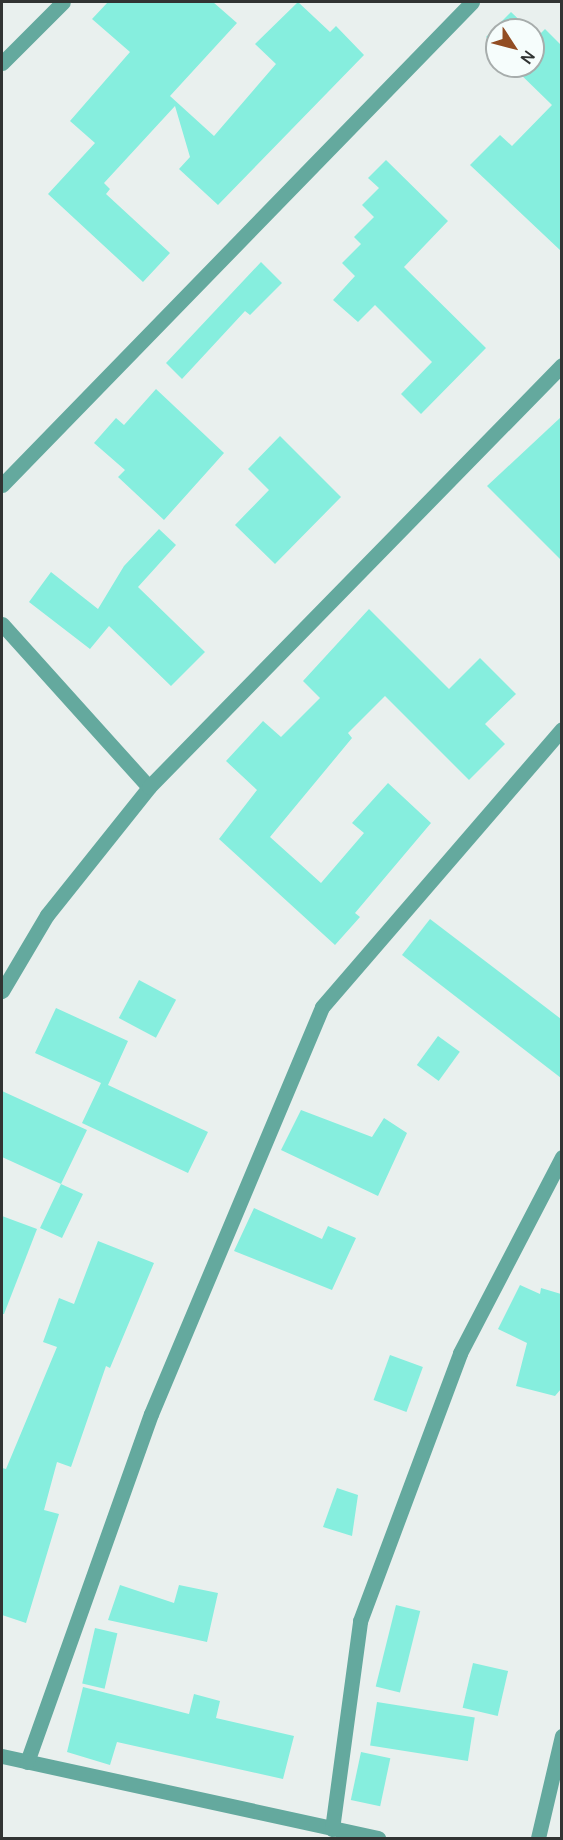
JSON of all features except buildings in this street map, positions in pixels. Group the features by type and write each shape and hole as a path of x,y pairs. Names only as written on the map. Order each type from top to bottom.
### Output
{"street":[{"path":"2,63 63,2"},
{"path":"2,485 472,2"},
{"path":"2,990 47,915 149,788 561,364"},
{"path":"2,624 149,788"},
{"path":"27,1762 150,1414 322,1007 561,729"},
{"path":"332,1829 360,1621 460,1353 561,1157"},
{"path":"538,1839 561,1736"},
{"path":"2,1756 378,1839"}]}
